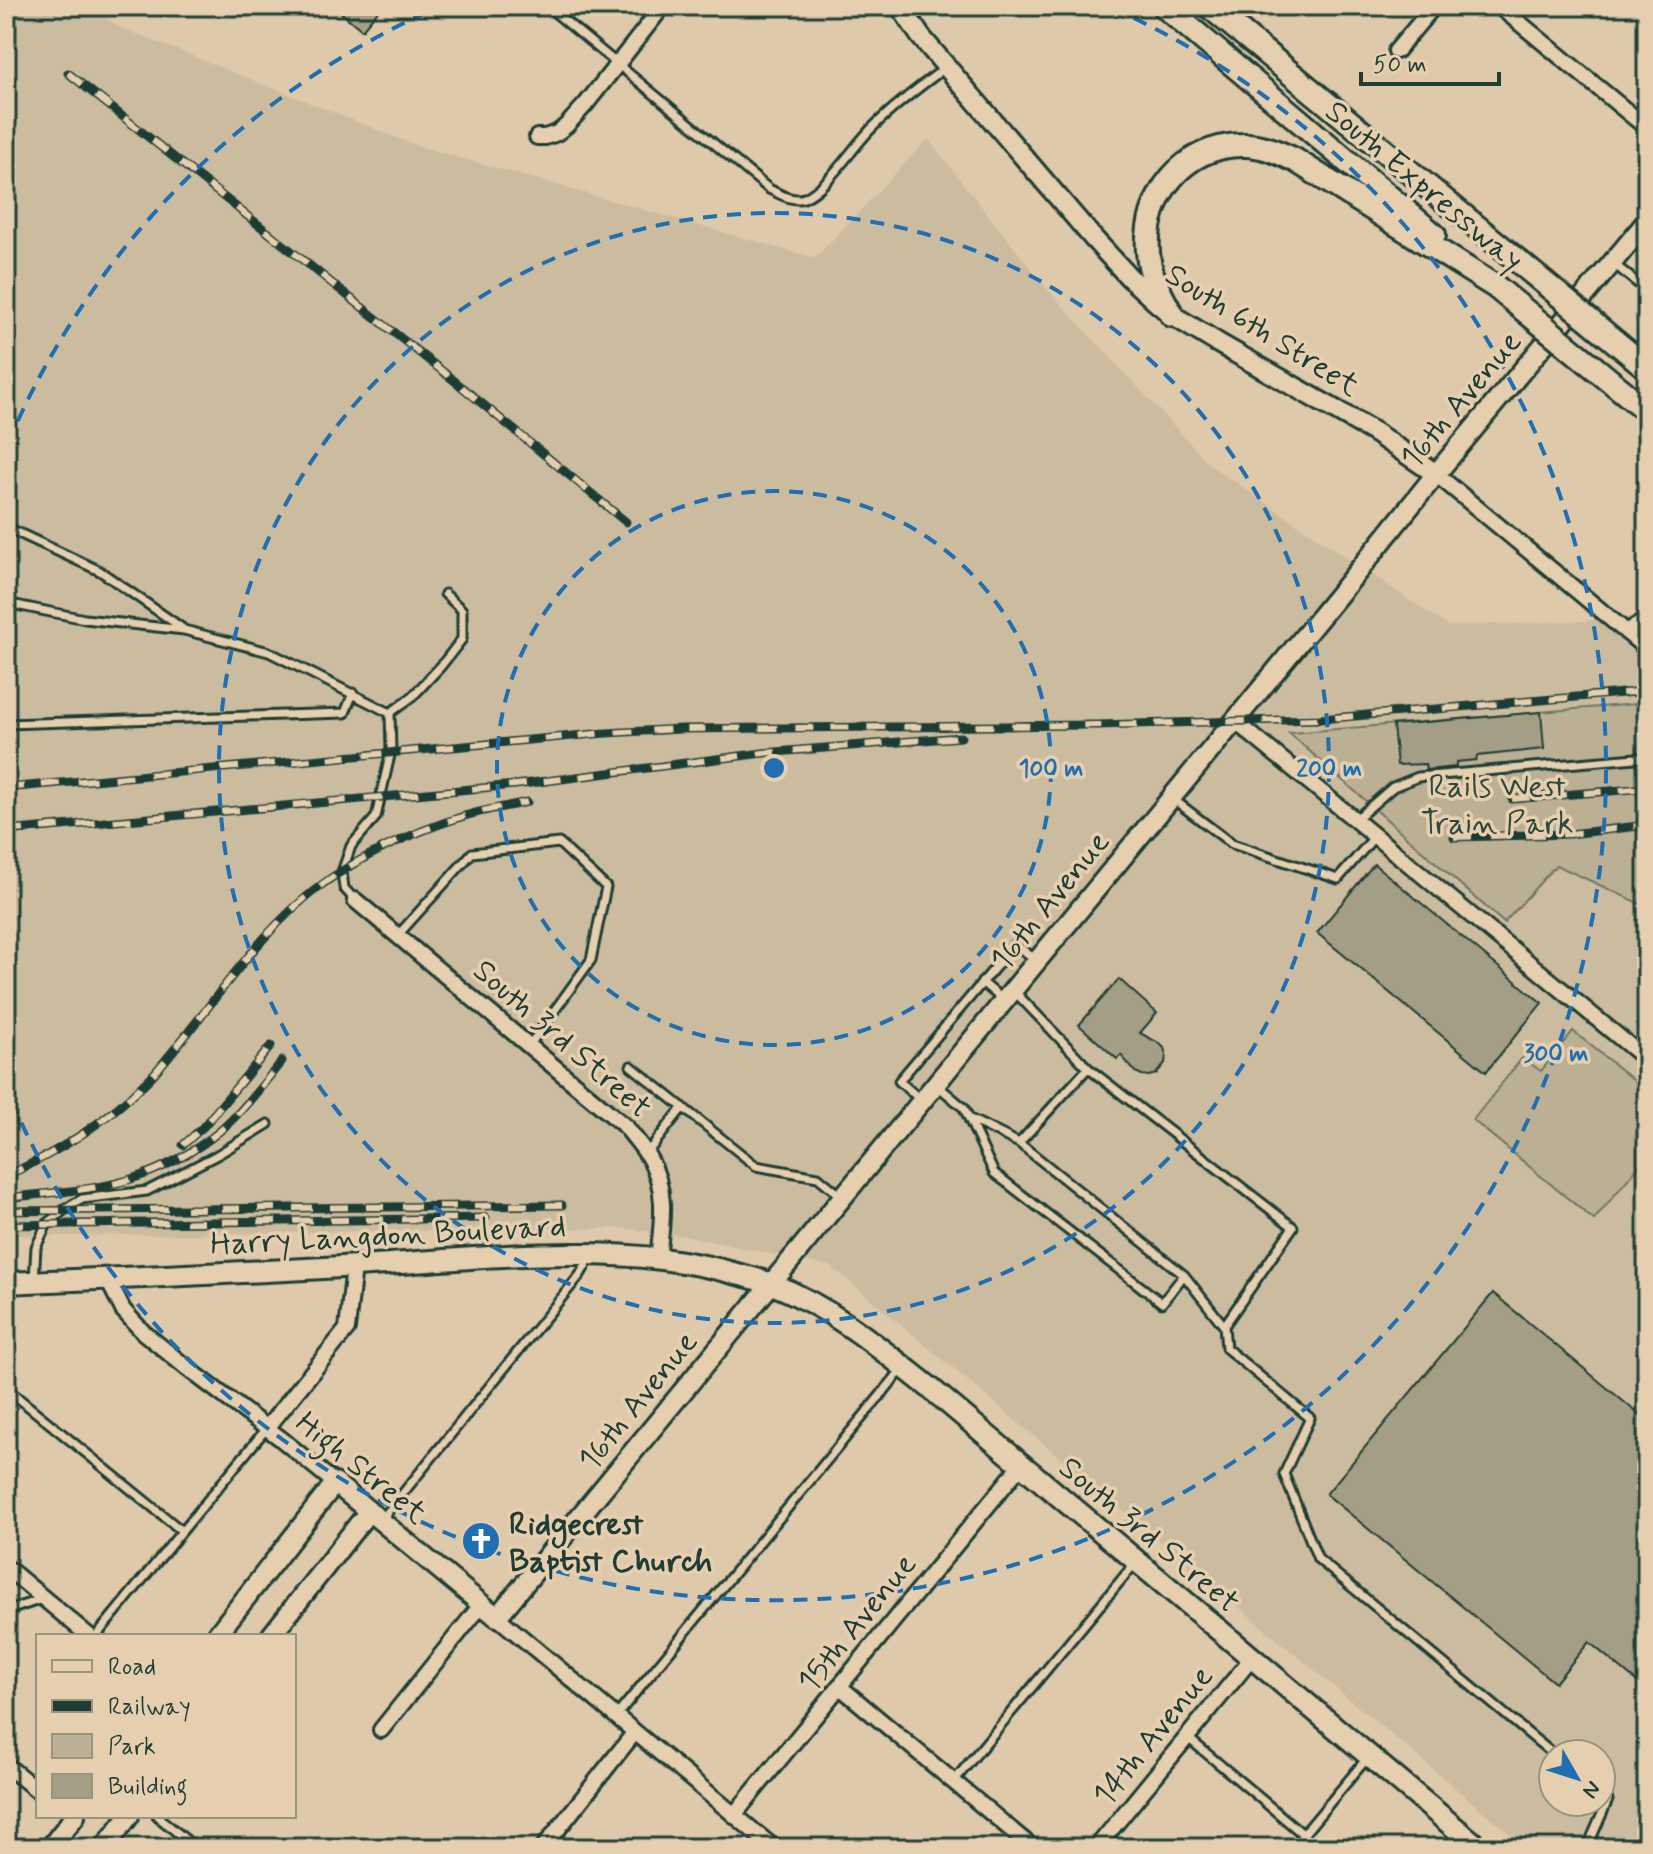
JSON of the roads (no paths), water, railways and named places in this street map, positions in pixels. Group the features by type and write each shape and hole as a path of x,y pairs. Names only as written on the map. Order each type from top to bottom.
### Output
{"main road":[{"name":"South Expressway","path":"1164,6 1647,411"},
{"name":"South Expressway","path":"1209,6 1647,368"},
{"path":"1172,315 1154,281 1147,254 1148,227 1153,208 1167,181 1182,167 1205,154 1242,145 1263,148 1295,160 1496,287"},
{"name":"Harry Langdon Boulevard","path":"6,1283 547,1255 619,1254 719,1269 771,1284"},
{"name":"South 3rd Street","path":"771,1284 817,1305 904,1367 1479,1848"}],"street":[{"path":"537,137 557,133 567,125 663,6"},
{"name":"South 6th Street","path":"900,6 946,67 1112,259 1172,315 1374,432 1436,474 1647,649"},
{"path":"1396,51 1434,6"},
{"path":"1499,6 1647,128"},
{"name":"16th Avenue","path":"497,1617 1647,221"},
{"path":"1626,632 1647,620"},
{"path":"1235,721 1647,1060"},
{"name":"South 3rd Street","path":"355,900 626,1127 646,1154 659,1179 663,1217 658,1258"},
{"path":"266,1429 347,1329 354,1267"},
{"name":"High Street","path":"107,1278 123,1310 143,1332 335,1483 774,1848"},
{"name":"15th Avenue","path":"734,1815 1021,1465"},
{"path":"218,1634 335,1483"},
{"path":"273,1634 375,1516"},
{"path":"6,1567 87,1634"},
{"path":"381,1730 482,1604"},
{"name":"14th Avenue","path":"1096,1848 1252,1658"},
{"path":"839,1686 1033,1848"},
{"path":"543,1848 635,1732"},
{"path":"6,1765 36,1789"},
{"path":"50,1848 71,1818"},
{"path":"104,1848 127,1818"}],"lane":[{"path":"547,6 769,189 786,198 802,199 819,189 871,129 905,97 946,67"},
{"path":"1612,263 1647,291"},
{"path":"6,527 100,571 184,630"},
{"path":"390,713 412,697 462,639 462,610 445,594"},
{"path":"6,603 85,619 184,630 269,652 390,713"},
{"path":"6,724 345,713 353,693"},
{"path":"355,900 344,888 342,872 351,846 376,817 391,751 390,713"},
{"path":"1355,820 1393,787 1418,777 1647,757"},
{"path":"1171,797 1232,844 1338,879 1375,836"},
{"path":"398,935 472,853 559,843 606,887 591,960 529,1046"},
{"path":"922,1101 899,1081 1015,944 1037,962"},
{"path":"982,982 1009,996 1088,1068 1293,1227 1224,1326"},
{"path":"631,1066 756,1166 818,1177 843,1197"},
{"path":"1019,1143 1088,1068"},
{"path":"936,1085 964,1108 994,1173 1162,1303 1184,1275"},
{"path":"646,1154 683,1107"},
{"path":"969,1118 1019,1143 1184,1275 1224,1326 1226,1348 1310,1418 1284,1474 1318,1559 1537,1741"},
{"path":"34,1282 36,1247 47,1224 64,1210 82,1199 147,1191 217,1155 268,1124"},
{"path":"375,1516 580,1275 591,1255"},
{"path":"617,1715 904,1367"},
{"path":"6,1388 182,1531"},
{"path":"98,1634 266,1429"},
{"path":"954,1781 1137,1560"},
{"path":"6,1611 44,1599"},
{"path":"1187,1737 1304,1835"},
{"path":"1294,1847 1369,1756"},
{"path":"159,1818 196,1848"},
{"path":"1587,1848 1600,1818"}],"railway":[{"path":"68,73 451,378 626,522"},
{"path":"6,788 606,733 681,729 1097,725 1320,719 1647,691"},
{"path":"6,831 515,785 763,753 961,737"},
{"path":"1512,799 1647,788"},
{"path":"6,1176 83,1133 135,1093 264,939 320,886 370,855 425,830 469,815 527,802"},
{"path":"1454,837 1570,834 1647,825"},
{"path":"183,1145 203,1127 271,1046"},
{"path":"6,1198 113,1184 165,1166 221,1130 282,1061"},
{"path":"6,1211 562,1205"},
{"path":"6,1225 486,1218"}],"place":[{"name":"Ridgecrest Baptist Church","path":"481,1541"}],"park label":[{"name":"Rails West Train Park","path":"1497,804"}]}
